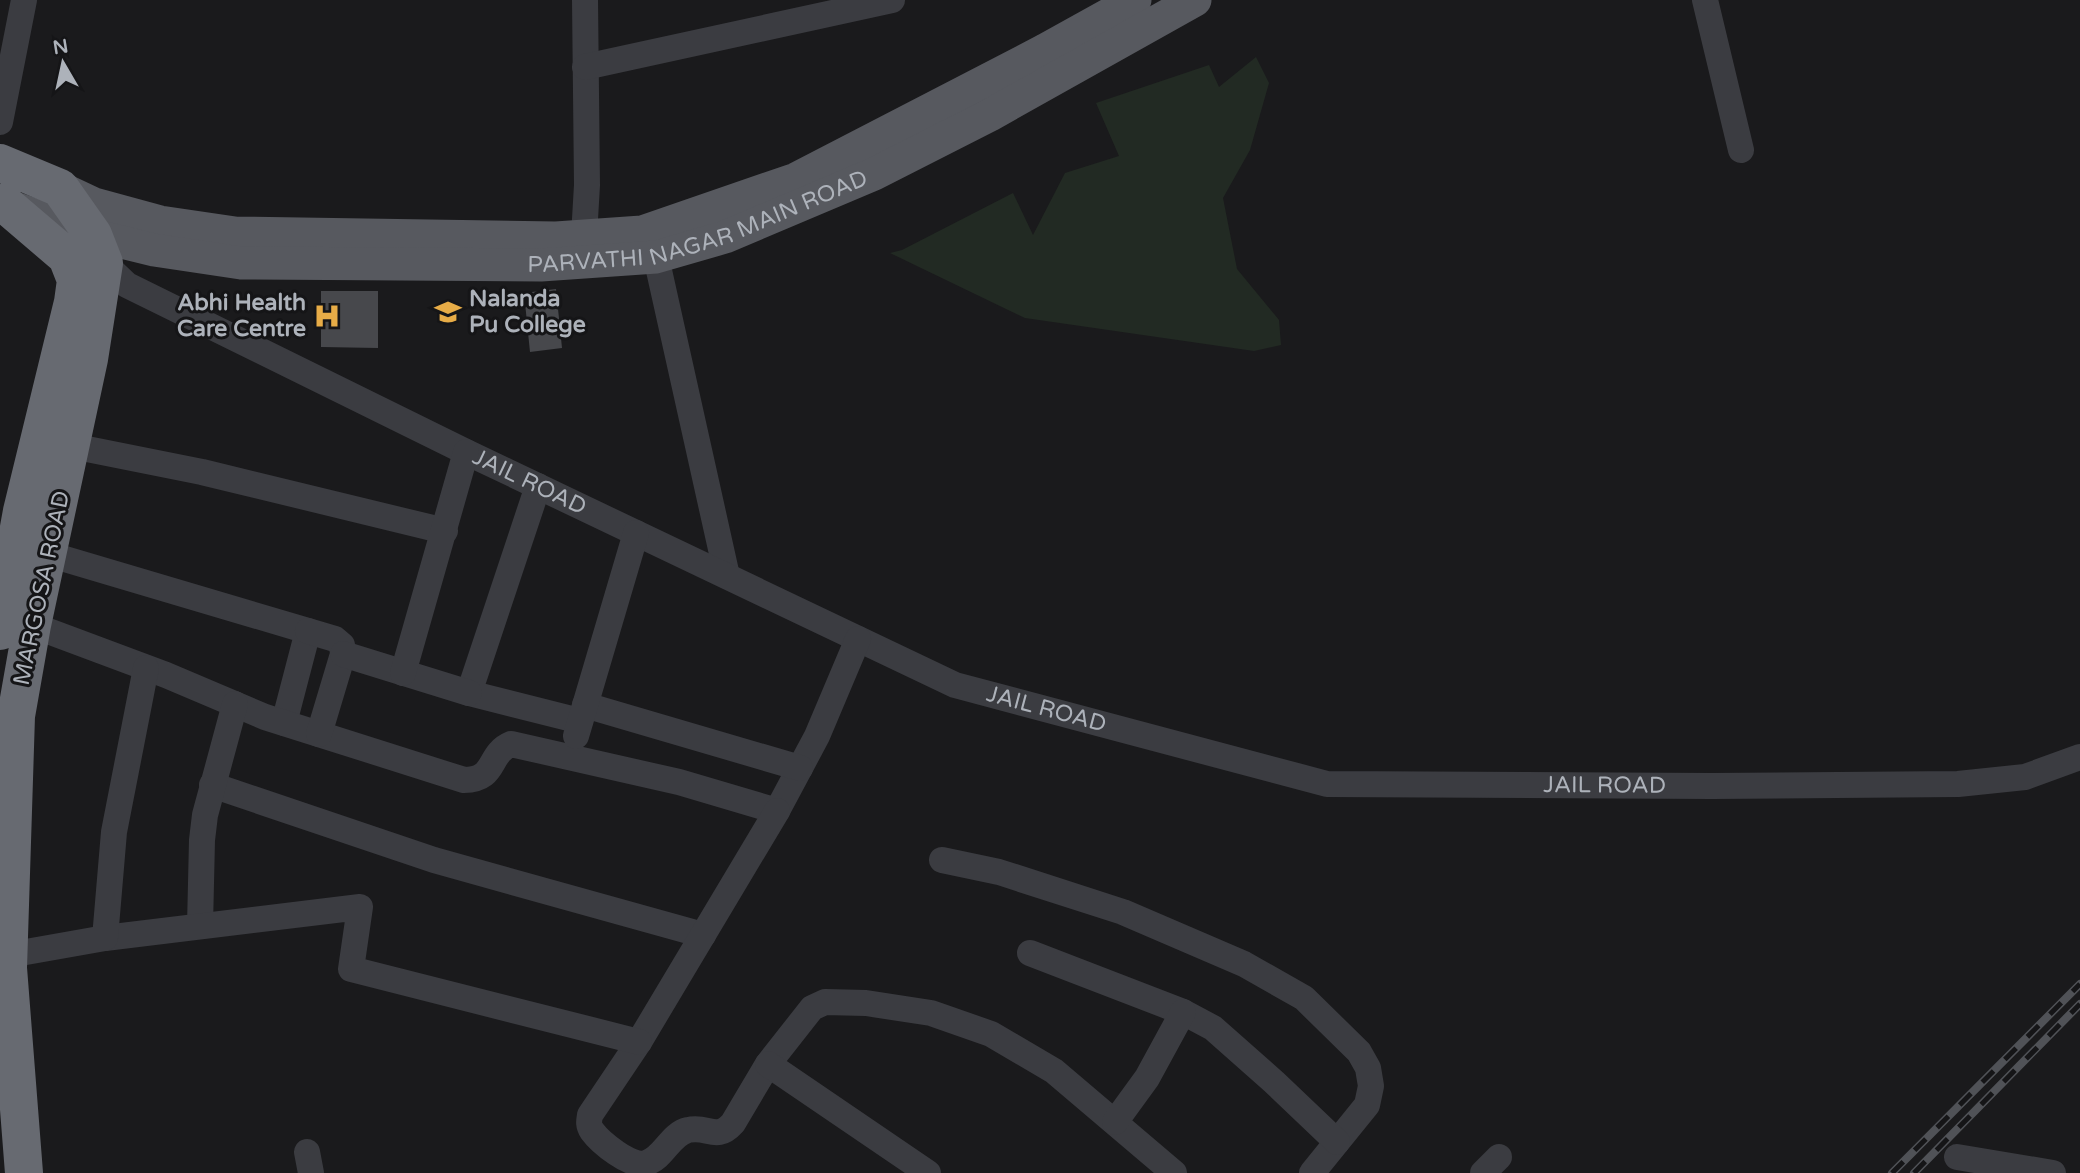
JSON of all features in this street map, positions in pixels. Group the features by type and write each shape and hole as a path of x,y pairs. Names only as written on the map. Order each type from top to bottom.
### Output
{"highway":[{"path":"0,164 61,188 91,263 2,193 0,164"},
{"path":"22,541 22,511 76,281 91,263"},
{"name":"MARGOSA ROAD","path":"24,1173 8,968 16,628 22,541 72,446 91,263"}],"main road":[{"name":"PARVATHI NAGAR MAIN ROAD","path":"157,236 241,263 541,265 796,179 1045,50 1135,0"},
{"name":"PARVATHI NAGAR MAIN ROAD","path":"586,249 656,257 725,237 874,174 990,114 1195,0"},
{"path":"61,188 157,236"},
{"path":"91,263 157,236"}],"street":[{"path":"0,122 24,0"},
{"path":"585,0 586,249"},
{"path":"585,67 892,0"},
{"path":"1705,0 1741,150"},
{"path":"656,257 727,576"},
{"name":"JAIL ROAD","path":"91,263 127,285 466,452 955,685 1327,783 1958,785 2025,777 2080,757"},
{"path":"72,446 202,472 445,531"},
{"path":"403,673 466,452"},
{"path":"469,693 538,486"},
{"path":"569,757 636,533"},
{"path":"22,541 335,639 342,645 343,654 319,734"},
{"path":"16,628 146,668 284,723 464,780 476,780 484,775 503,748 511,744 679,782 777,811"},
{"path":"284,723 308,631"},
{"path":"858,639 817,736 777,811 639,1042 590,1115 589,1124 599,1138 628,1161 636,1164 645,1164 656,1158 680,1133 689,1130 717,1133 726,1130 733,1123 768,1064 812,1008 825,1002 866,1003 931,1013 991,1034 1054,1071 1174,1173"},
{"path":"343,654 469,693 583,713 800,768"},
{"path":"105,938 114,832 146,668"},
{"path":"200,926 205,815 235,704"},
{"path":"212,785 434,860 702,935"},
{"path":"942,860 999,872 1123,912 1244,964 1304,998 1359,1052 1368,1068 1371,1086 1367,1105 1312,1173"},
{"path":"9,955 105,938 360,907 351,969 639,1042"},
{"path":"1030,954 1182,1012 1213,1028 1337,1142"},
{"path":"1115,1122 1147,1078 1182,1012"},
{"path":"768,1064 928,1173"},
{"path":"1957,1157 2053,1173"}],"shaded area":[{"path":"1256,57 1269,83 1250,150 1223,198 1237,269 1279,320 1281,345 1254,351 1025,318 890,253 902,250 1013,193 1033,235 1065,173 1119,156 1096,103 1209,65 1219,87"}],"building":[{"path":"556,289 562,348 530,352 524,293"},
{"path":"321,291 378,291 378,348 321,347"}],"railway":[{"path":"1892,1173 2080,984"},
{"path":"1914,1173 2080,1004"}],"place":[{"name":"Nalanda Pu College","path":"448,312"},
{"name":"Abhi Health Care Centre","path":"327,316"}]}
